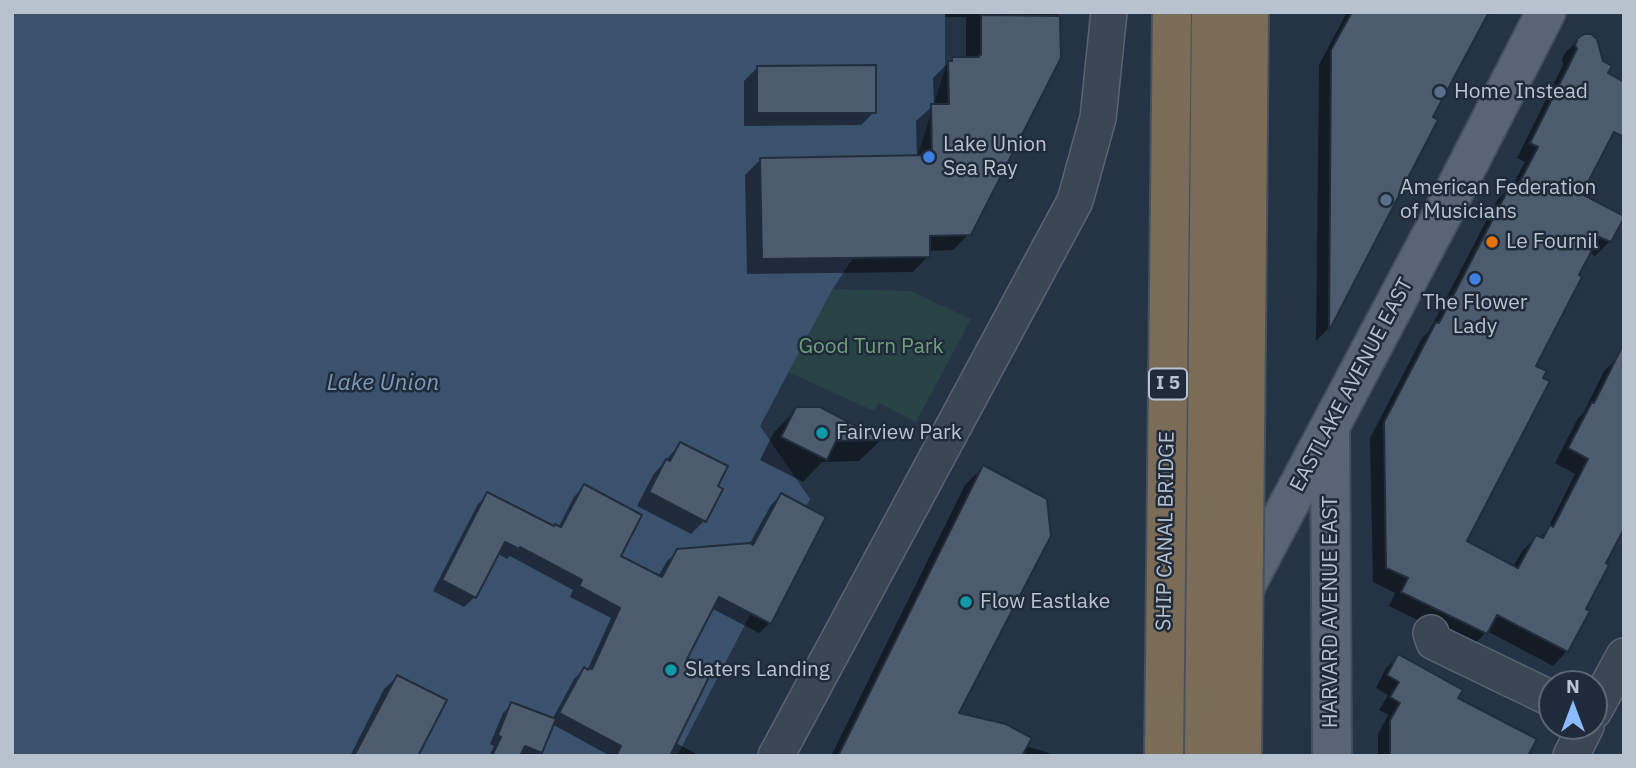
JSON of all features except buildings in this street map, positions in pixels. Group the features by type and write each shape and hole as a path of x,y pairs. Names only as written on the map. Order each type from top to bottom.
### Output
{"highway":[{"name":"SHIP CANAL BRIDGE","path":"1164,756 1172,12"},
{"name":"SHIP CANAL BRIDGE","path":"1203,756 1211,12"},
{"path":"1242,756 1249,12"}],"main road":[{"name":"EASTLAKE AVENUE EAST","path":"1155,756 1440,219 1546,12"},
{"name":"HARVARD AVENUE EAST","path":"1329,427 1332,756"}],"street":[{"path":"776,756 1075,201 1098,118 1109,12"},
{"path":"1431,633 1434,642 1538,692"},
{"path":"1608,685 1624,656"},
{"path":"1571,756 1579,740"}],"green space":[{"name":"Good Turn Park","path":"832,289 910,291 971,319 916,422 879,403 874,411 788,372"}],"water":[{"name":"Lake Union","path":"12,12 945,12 945,69 915,164 832,290 760,426 810,499 677,756 12,756"}],"place":[{"name":"Home Instead","path":"1440,92"},
{"name":"Lake Union Sea Ray","path":"929,157"},
{"name":"American Federation of Musicians","path":"1386,200"},
{"name":"Le Fournil","path":"1492,242"},
{"name":"The Flower Lady","path":"1475,279"},
{"name":"Fairview Park","path":"822,433"},
{"name":"Flow Eastlake","path":"966,602"},
{"name":"Slaters Landing","path":"671,670"}]}
